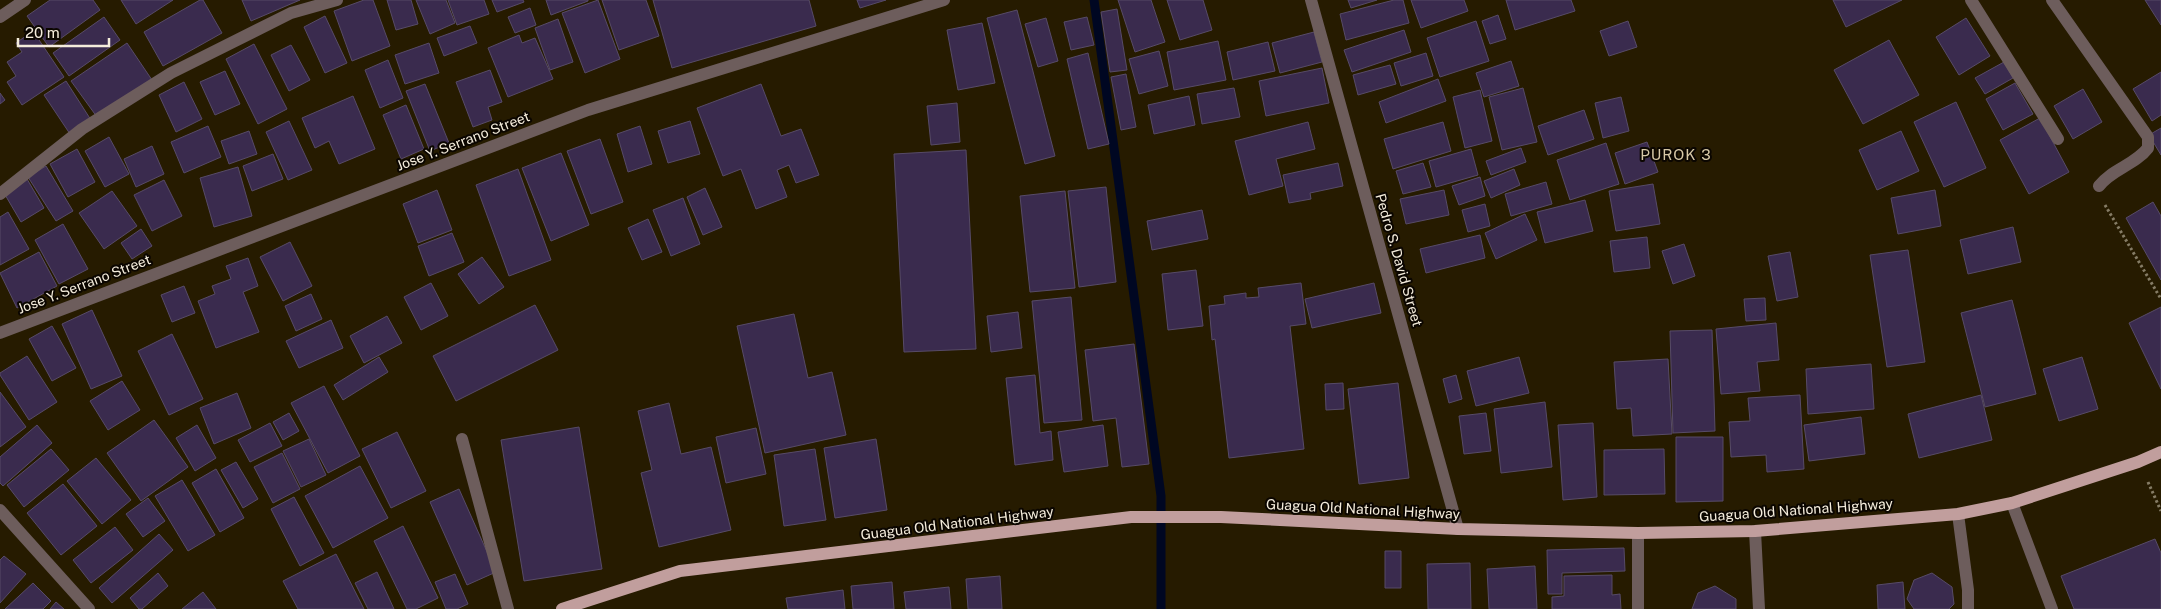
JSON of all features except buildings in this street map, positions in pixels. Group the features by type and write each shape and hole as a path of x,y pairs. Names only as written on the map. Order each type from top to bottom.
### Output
{"main road":[{"name":"Guagua Old National Highway","path":"562,609 680,571 1131,518 1222,517 1458,529 1638,533 1755,531 1958,514 2012,503 2138,462 2161,452"}],"street":[{"path":"0,17 25,0"},
{"path":"0,194 82,129 171,73 291,13 337,0"},
{"name":"Jose Y. Serrano Street","path":"0,333 588,110 944,0"},
{"name":"Pedro S. David Street","path":"1311,0 1458,529"},
{"path":"1971,0 2058,139"},
{"path":"2052,0 2148,138 2148,148 2140,158 2107,176 2099,186"},
{"path":"462,439 508,609"},
{"path":"2012,503 2052,609"},
{"path":"0,510 89,609"},
{"path":"1958,514 1968,590 1968,609"},
{"path":"1755,531 1759,609"},
{"path":"1638,533 1638,609"}],"path":[{"path":"2099,186 2100,196 2161,299"},
{"path":"2138,462 2161,511"}],"waterway":[{"path":"1094,0 1161,496 1161,609"}],"district":[{"name":"PUROK 3","path":"1676,155"}]}
